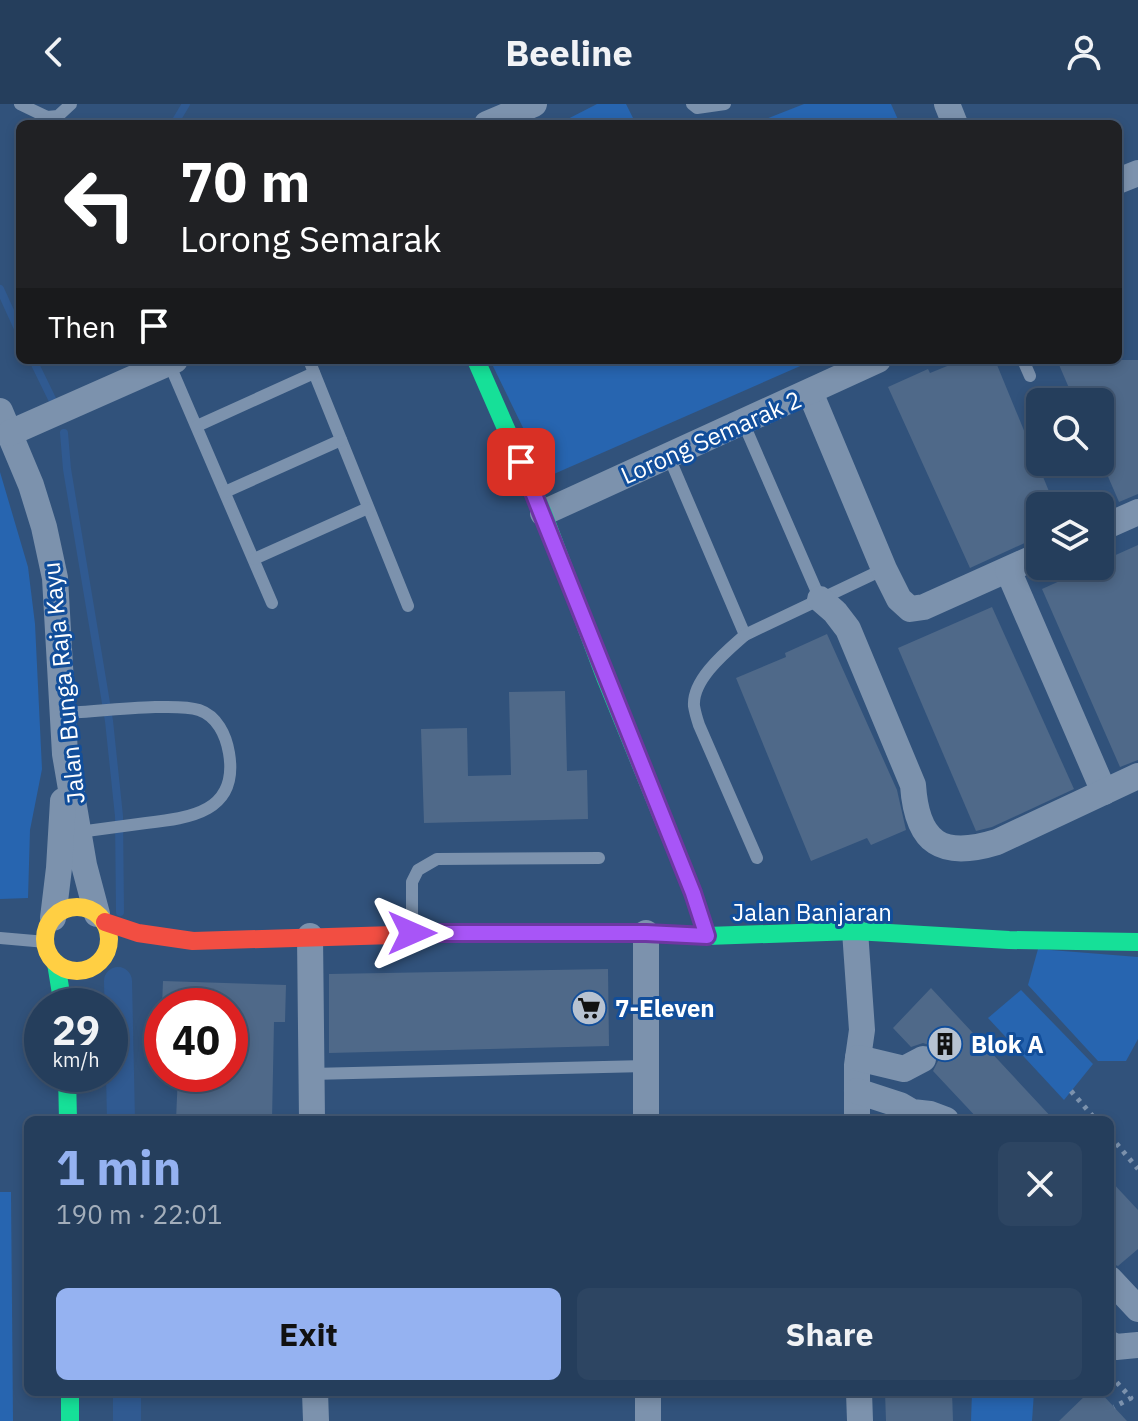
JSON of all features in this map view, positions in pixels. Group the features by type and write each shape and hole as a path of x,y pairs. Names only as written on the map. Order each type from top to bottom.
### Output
{"street":[{"path":"496,120 534,104"},
{"path":"5,422 166,364"},
{"path":"478,364 543,513 693,893 707,936"},
{"name":"Lorong Semarak 2","path":"543,513 870,364"},
{"path":"810,392 884,569 899,599 910,609 924,607 1026,562"},
{"name":"Jalan Bunga Raja Kayu","path":"5,422 44,527 55,578 65,754 89,891 101,918"},
{"path":"1114,523 1138,512"},
{"path":"1008,570 1104,792"},
{"path":"820,599 848,629 913,785 920,825 935,841 953,850 997,842 1138,776"},
{"path":"60,988 56,963 47,950 59,868 65,754"},
{"path":"49,930 61,912 79,907 101,918 109,942 84,988"},
{"name":"Jalan Banjaran","path":"101,918 138,933 193,941 412,933 707,936 855,931 1009,940 1138,942"},
{"path":"855,931 862,1030 857,1116"},
{"path":"646,933 646,1116"},
{"path":"310,936 312,1116"},
{"path":"56,963 73,970 130,950 193,941"},
{"path":"858,1058 904,1069 923,1059"},
{"path":"857,1091 912,1112 935,1116"},
{"path":"68,1092 68,1116"},
{"path":"1114,1283 1138,1309"},
{"path":"1114,1346 1138,1345"},
{"path":"70,1396 70,1421"},
{"path":"315,1396 316,1421"},
{"path":"648,1396 648,1421"},
{"path":"859,1396 860,1421"}],"lane":[{"path":"20,104 47,117 58,116 71,104"},
{"path":"692,104 697,108 725,104"},
{"path":"173,364 272,603"},
{"path":"311,364 408,606"},
{"path":"1025,364 1030,376"},
{"path":"197,426 314,373"},
{"path":"743,422 820,599"},
{"path":"225,492 341,440"},
{"path":"669,457 745,635"},
{"path":"254,559 368,508"},
{"path":"757,858 699,725 694,705 696,690 745,635 884,569"},
{"path":"64,713 198,709 214,718 224,734 229,752 227,786 218,802 201,813 79,832"},
{"path":"412,933 412,882 418,870 437,859 599,858"},
{"path":"0,938 49,930"},
{"path":"311,1074 646,1066"}],"path":[{"path":"1071,1091 1093,1116"},
{"path":"1114,1141 1138,1169"},
{"path":"1114,1381 1131,1398 1114,1407"}],"shaded area":[{"path":"597,104 626,104 634,120 566,120"},
{"path":"804,104 891,104 898,120 763,120"},
{"path":"492,364 805,364 547,477"},
{"path":"0,472 28,567 35,624 42,769 30,830 28,898 0,899"},
{"path":"1038,949 1138,957 1138,1039 1126,1061 1098,1061 1028,985"},
{"path":"1021,990 1093,1064 1064,1100 988,1018"},
{"path":"0,1192 11,1192 13,1421 0,1421"},
{"path":"972,1396 1034,1396 1032,1421 971,1421"}],"building":[{"path":"1122,360 1138,360 1138,494 1119,502 1108,476 1114,476 1114,388 1069,388 1059,364 1122,364"},
{"path":"952,364 997,364 1026,435 1026,476 1043,476 1049,492 1026,492 1026,542 970,568 888,387 928,369 930,373"},
{"path":"1138,545 1138,760 1120,767 1042,589 1062,580 1114,580 1114,556"},
{"path":"992,607 1074,789 992,827 976,831 898,648"},
{"path":"827,634 897,790 906,830 871,845 867,838 811,861 736,678 786,657 785,653"},
{"path":"565,691 567,771 587,770 588,819 424,823 421,729 467,728 468,776 511,775 509,692"},
{"path":"608,969 609,1046 329,1053 329,974"},
{"path":"163,981 286,985 285,1022 274,1022 272,1116 176,1116 177,1092 248,1092 248,988 163,988"},
{"name":"Blok A","path":"931,988 1050,1116 975,1116 933,1071 939,1059 932,1046 923,1043 911,1047 893,1028"},
{"path":"1114,1184 1138,1210 1138,1249 1118,1266 1114,1264"},
{"path":"885,1396 952,1396 953,1421 886,1421"},
{"path":"1085,1396 1104,1396 1127,1421 1059,1421"}],"waterway":[{"path":"176,120 186,104"},
{"path":"0,289 16,324"},
{"path":"35,364 52,399"},
{"path":"64,433 67,469 109,721 119,816 120,912"},
{"path":"118,981 119,971"},
{"path":"118,981 121,1116"},
{"path":"127,1396 127,1421"}],"traffic: fast":[{"path":"478,364 543,513 605,677 693,893 707,936"},
{"path":"460,933 707,936 855,931 1009,940 1138,942"},
{"path":"56,963 60,988"},
{"path":"67,1092 68,1116"},
{"path":"70,1396 70,1421"}],"traffic: slow":[{"path":"77,907 95,913 103,921 109,939 103,957 95,965 77,971 59,965 51,957 45,939 51,921 59,913 77,907"}],"traffic: jam":[{"path":"105,922 138,933 193,941 460,933"}],"place":[{"name":"7-Eleven","path":"589,1008"},
{"name":"Blok A","path":"945,1044"}],"route":[{"path":"412,933 707,936 693,893 521,462"}]}
